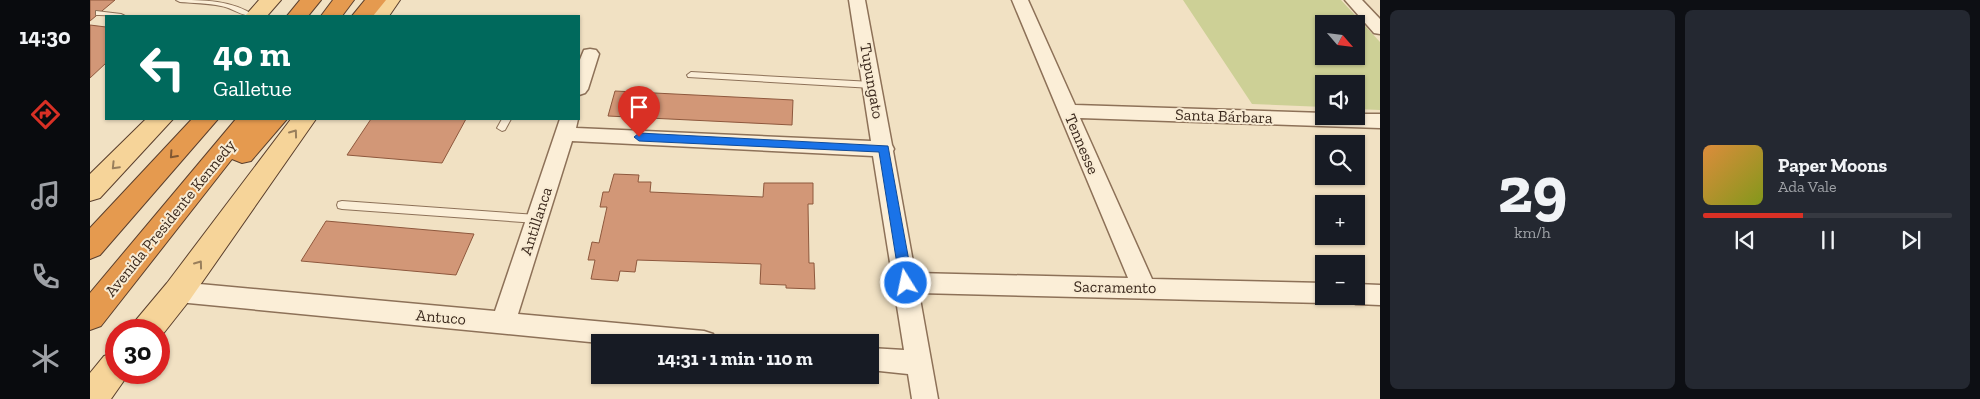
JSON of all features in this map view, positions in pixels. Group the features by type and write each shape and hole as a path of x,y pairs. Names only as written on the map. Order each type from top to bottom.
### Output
{"highway":[{"path":"298,15 311,0"},
{"path":"332,15 344,0"},
{"path":"363,15 376,0"},
{"path":"90,247 205,120"},
{"name":"Avenida Presidente Kennedy","path":"90,316 249,120"},
{"path":"132,266 274,120"}],"main road":[{"path":"256,15 271,0"},
{"path":"379,15 390,0"},
{"path":"90,191 160,120"},
{"path":"156,319 178,292 303,120"},
{"path":"90,399 105,381"}],"street":[{"name":"Tupungato","path":"858,0 906,283 917,363 925,399"},
{"name":"Tennesse","path":"1020,0 1144,288"},
{"path":"1353,0 1380,29"},
{"path":"580,86 590,54"},
{"name":"Santa Bárbara","path":"1068,111 1380,121"},
{"path":"566,126 884,148"},
{"name":"Antillanca","path":"503,323 566,126"},
{"name":"Sacramento","path":"906,283 1315,293"},
{"name":"Antuco","path":"178,292 619,334"},
{"path":"1365,294 1380,295"},
{"path":"879,360 917,363"}],"lane":[{"path":"180,0 219,3"},
{"path":"209,0 241,10 249,15"},
{"path":"100,13 115,15"},
{"path":"691,75 872,85"},
{"path":"342,205 537,219"}],"green space":[{"path":"1183,0 1341,0 1355,15 1315,15 1315,65 1365,65 1365,26 1380,42 1380,110 1365,109 1365,75 1315,75 1315,107 1252,104"}],"building":[{"path":"90,0 115,0 90,21"},
{"path":"90,25 105,27 105,64 90,78"},
{"path":"615,91 793,100 792,125 608,116"},
{"path":"370,120 465,120 442,163 347,155"},
{"path":"614,174 639,175 638,182 651,182 650,192 763,197 764,183 813,183 813,204 808,204 809,263 814,263 815,289 786,288 786,285 760,284 761,264 637,260 635,272 620,271 618,281 591,279 595,260 588,260 592,242 599,243 607,207 600,207 603,192 609,192"},
{"path":"326,221 474,234 456,275 301,261"}],"route":[{"path":"639,137 884,148 906,283"}]}
